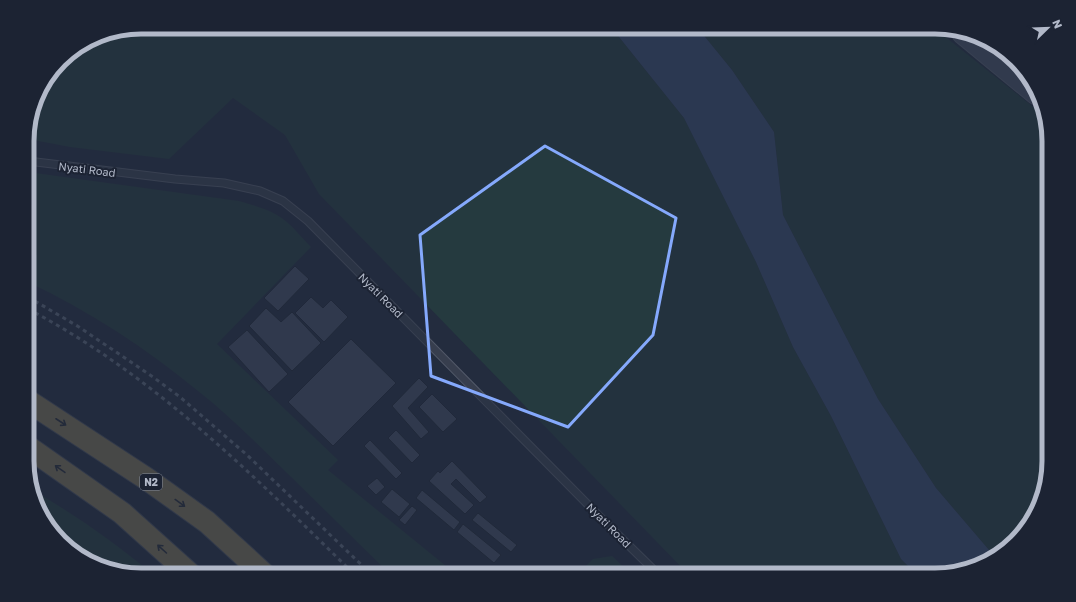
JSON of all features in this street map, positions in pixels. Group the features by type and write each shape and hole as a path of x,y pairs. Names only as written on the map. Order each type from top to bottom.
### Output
{"highway":[{"name":"N2","path":"34,405 147,479 207,522 257,568"},
{"path":"34,451 122,513 183,568"}],"street":[{"path":"971,40 997,59 1027,87"}],"lane":[{"name":"Nyati Road","path":"34,162 175,179 224,183 260,191 283,201 308,221 653,568"}],"highlighted area":[{"path":"545,146 676,218 653,335 568,427 431,376 420,235"}],"green space":[{"path":"617,34 684,118 756,262 793,347 831,416 901,559 910,568 682,568 319,194 285,135 233,98 169,159 70,147 34,140 38,113 48,87 70,61 87,48 106,40 127,35"},
{"path":"703,34 942,35 1037,110 1042,134 1042,468 1038,489 1028,515 1011,537 991,552 936,488 878,399 783,215 774,132 732,70"},
{"path":"34,173 239,201 258,207 282,218 291,225 311,247 217,344 338,460 328,470 448,568 384,568 221,410 178,375 137,345 95,318 34,285"},
{"path":"40,494 96,530 145,568 127,567 113,564 87,554 65,537 52,521"},
{"path":"612,556 625,568 584,568 593,559"}],"water":[{"path":"617,34 703,34 732,70 774,132 783,215 878,399 936,488 991,552 989,554 963,564 942,568 910,568 901,559 831,416 793,347 756,262 684,118"}],"building":[{"path":"295,266 309,279 278,311 264,298"},
{"path":"311,297 323,308 331,300 348,317 324,342 295,313"},
{"path":"266,308 281,322 292,312 321,343 292,371 249,326"},
{"path":"247,330 288,374 269,392 228,347"},
{"path":"351,339 396,383 333,446 288,402"},
{"path":"419,378 428,387 408,408 429,432 421,439 392,406"},
{"path":"432,394 457,419 443,432 419,407"},
{"path":"396,430 420,455 412,463 388,438"},
{"path":"370,440 402,473 396,479 364,446"},
{"path":"452,461 487,497 480,503 456,479 451,484 474,505 465,514 429,481 438,471 440,473"},
{"path":"377,478 385,487 376,495 367,486"},
{"path":"392,489 410,504 399,517 381,502"},
{"path":"422,490 460,522 454,530 416,498"},
{"path":"412,506 417,510 405,525 399,520"},
{"path":"478,513 517,545 511,552 472,520"},
{"path":"463,524 501,555 494,563 457,532"}],"railway":[{"path":"34,301 79,327 180,397 247,455 365,568"},
{"path":"34,312 74,335 160,396 241,465 348,568"}]}
